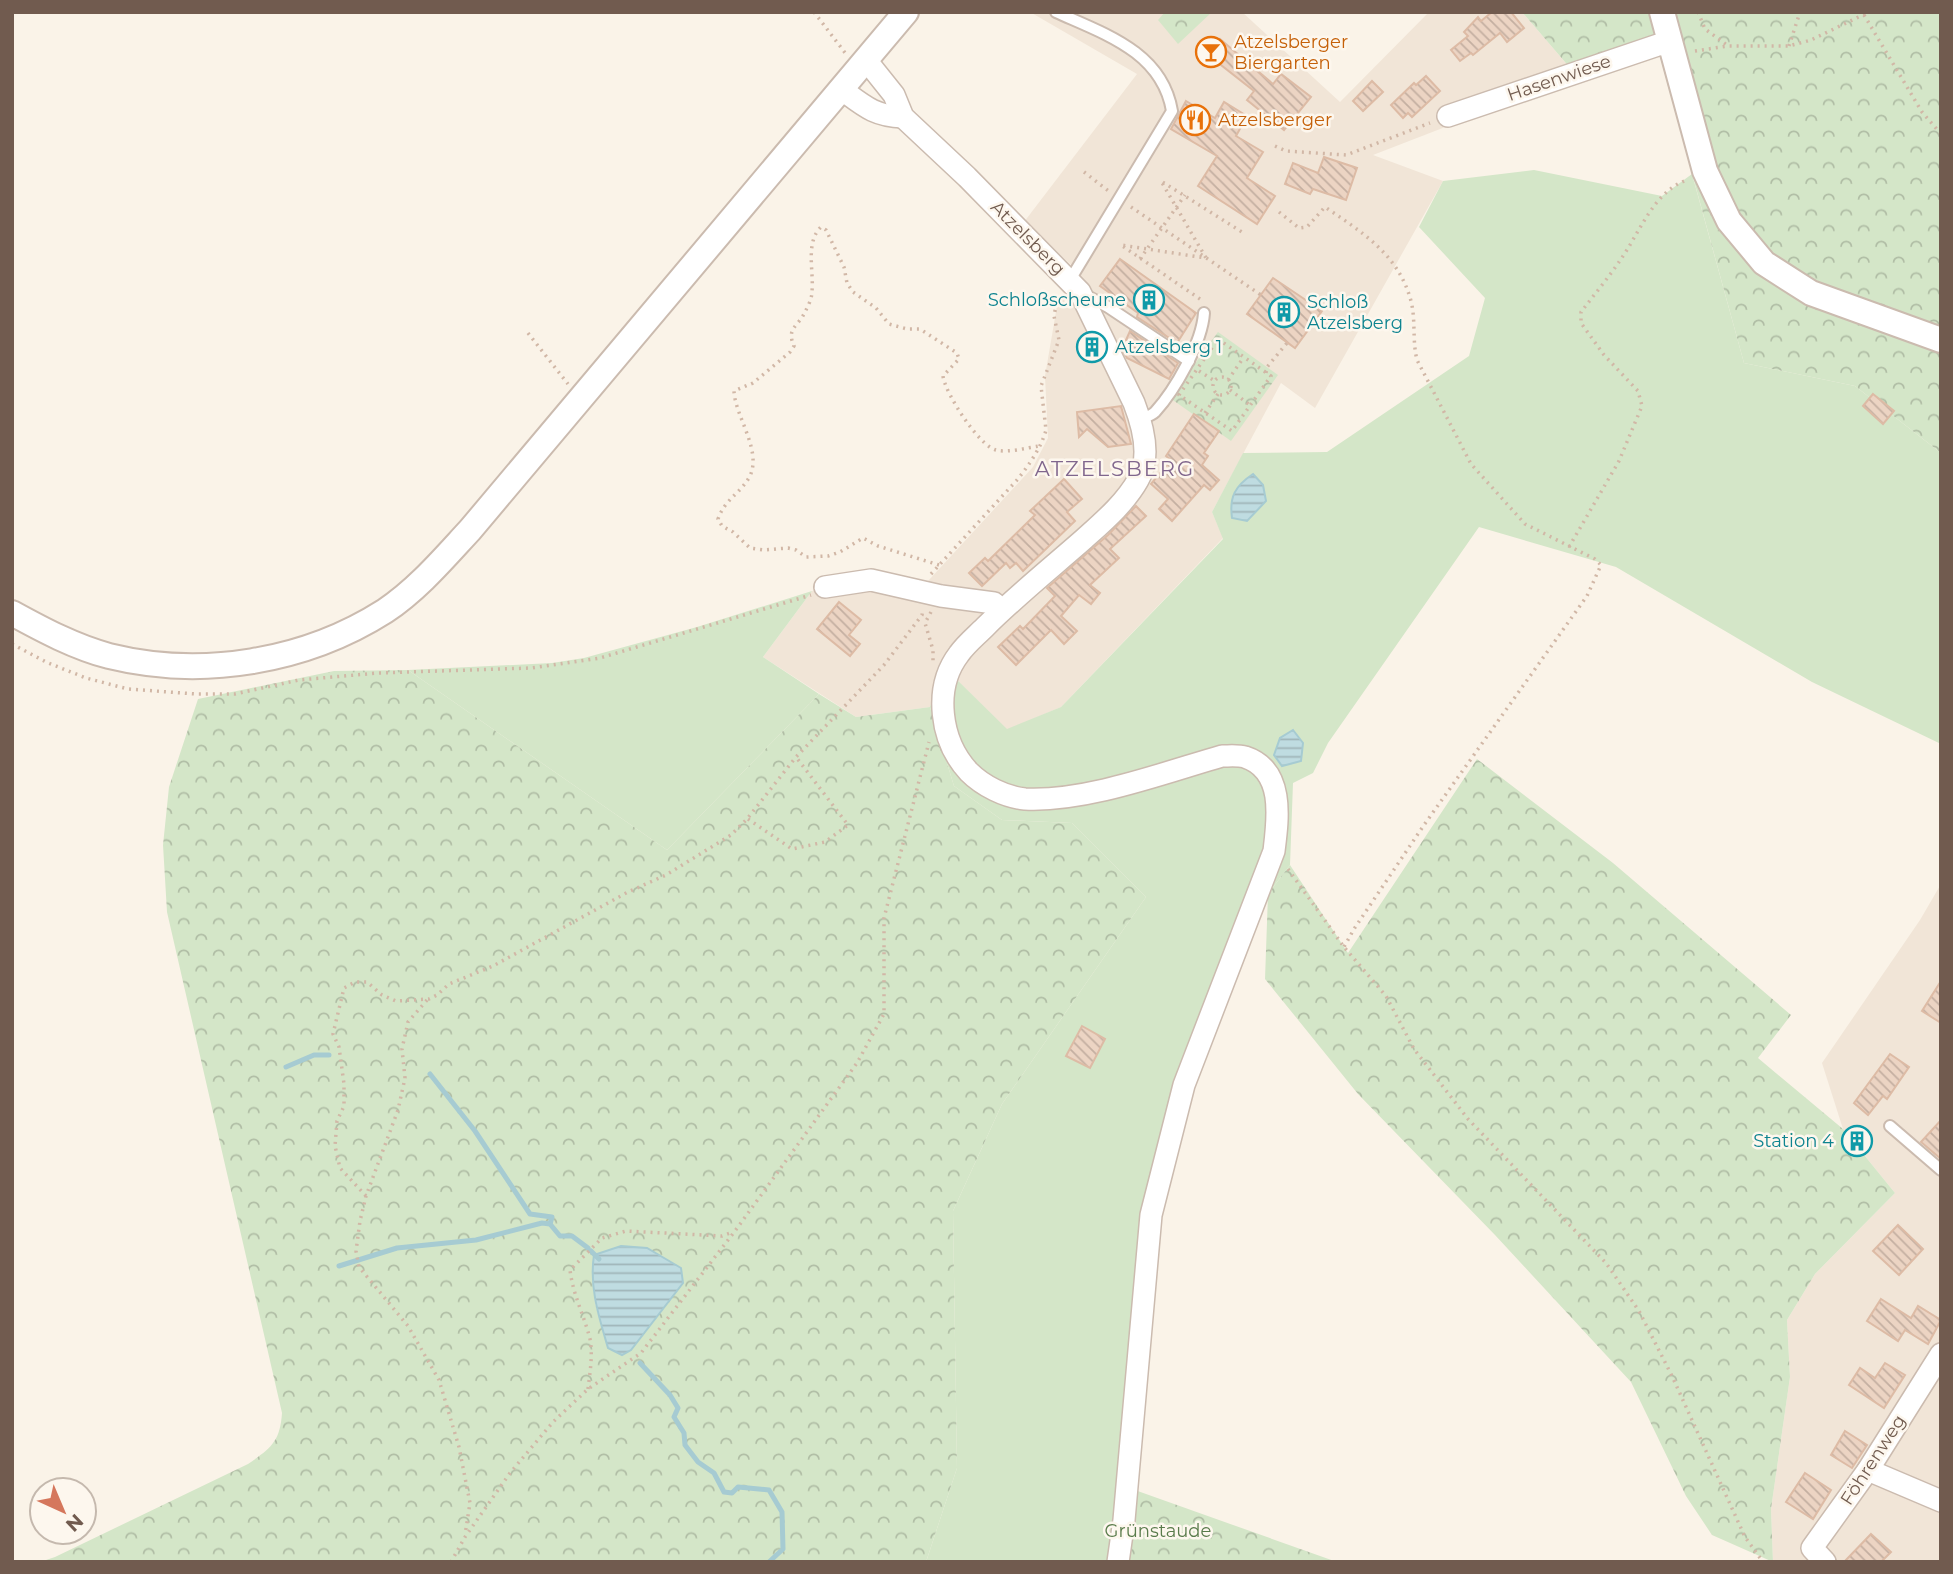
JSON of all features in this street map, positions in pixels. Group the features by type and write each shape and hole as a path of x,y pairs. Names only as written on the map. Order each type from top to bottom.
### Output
{"street":[{"path":"12,612 54,636 108,656 163,666 215,667 266,660 340,636 386,610 421,582 470,530 906,12"},
{"path":"1662,12 1705,171 1729,221 1764,263 1811,293 1941,340"},
{"name":"Hasenwiese","path":"1448,116 1658,45 1670,44"},
{"name":"Atzelsberg","path":"862,64 894,95 903,117 1075,286 1140,419 1146,459 1140,479 1124,501 1001,610 958,654 944,685 943,707 949,740 969,772 985,785 1025,799 1072,796 1222,756 1245,757 1263,768 1273,783 1279,814 1274,850"},
{"path":"841,89 872,112 903,117"},
{"path":"825,587 871,580 933,594 994,603 1001,610"},
{"path":"1118,1562 1151,1215 1184,1085 1274,850"},
{"name":"Föhrenweg","path":"1825,1562 1812,1548 1868,1471 1941,1354"},
{"path":"1868,1471 1941,1500"}],"lane":[{"path":"1056,12 1135,50 1160,78 1169,93 1172,111 1120,200 1075,286 1193,365"},
{"path":"1140,419 1153,414 1193,365 1203,313"},
{"path":"1890,1126 1941,1170"}],"path":[{"path":"814,12 862,64"},
{"path":"1698,12 1705,29 1728,46"},
{"path":"1789,46 1800,12"},
{"path":"1670,44 1684,52 1728,46 1789,46 1811,40 1870,12"},
{"path":"1864,15 1922,112 1941,134"},
{"path":"1275,146 1286,151 1328,156 1346,155 1448,116"},
{"path":"1569,547 1619,461 1642,406 1638,391 1604,355 1581,323 1581,312 1622,258 1664,194 1676,184 1695,178 1705,171"},
{"path":"1084,172 1120,200 1261,295"},
{"path":"1206,258 1161,181 1242,232"},
{"path":"1140,259 1185,195"},
{"path":"1279,212 1299,228 1307,227 1325,207 1380,246 1400,273 1410,300 1414,322 1412,342 1417,359 1471,464 1525,524 1595,559 1601,565 1587,596 1424,825 1344,947"},
{"path":"939,565 878,546 863,538 828,556 806,557 788,548 750,548 722,526 718,519 723,506 750,476 753,466 748,433 734,391 753,383 794,346 790,337 804,316 812,290 810,263 816,232 821,227 826,230 844,267 847,283 853,292 876,309 888,324 920,329 957,353 959,359 943,376 944,384 951,399 984,443 997,451 1039,446"},
{"path":"1199,299 1121,244 1206,258"},
{"path":"933,650 925,623 933,594 929,577 998,504 1030,463 1039,446 1046,430 1041,386 1059,340 1054,316 1058,296 1075,286"},
{"path":"528,333 580,399"},
{"path":"1218,339 1271,376 1232,431 1179,395 1193,365 1218,339"},
{"path":"1266,373 1267,367 1287,343"},
{"path":"1228,380 1244,357"},
{"path":"1193,365 1215,382"},
{"path":"1223,377 1228,380 1231,384 1226,395 1218,394 1214,389 1215,382 1223,377"},
{"path":"1230,390 1250,405"},
{"path":"1205,413 1218,394"},
{"path":"12,644 46,662 86,678 128,689 235,694 299,680 378,673 531,668 600,658 810,595 825,587"},
{"path":"465,1537 470,1503 459,1447 439,1380 408,1326 359,1267 356,1251 366,1196 398,1110 405,1077 402,1049 408,1022 429,999 449,984 493,966 628,892 666,875 731,835 796,757 884,664 922,615 933,594"},
{"path":"451,1562 465,1537 553,1422 588,1389 641,1353 735,1231 858,1063 884,1014 884,918 929,745 928,734"},
{"path":"747,819 792,849 825,842 848,825 796,757"},
{"path":"1274,850 1344,947 1386,996 1414,1049 1468,1119 1606,1264 1639,1311 1672,1376 1745,1537 1763,1562"},
{"path":"366,1196 340,1168 335,1146 337,1121 344,1106 339,1047 333,1034 340,997 344,988 355,982 367,982 382,995 396,1001 429,999"},
{"path":"588,1389 590,1341 572,1289 570,1270 602,1238 626,1231 722,1236 735,1231"}],"shaded area":[{"path":"1030,12 1242,12 1340,102 1429,12 1522,12 1577,76 1373,155 1443,181 1315,408 1281,383 1212,512 1223,538 1061,707 1007,730 943,666 930,707 856,717 763,657 812,591 859,582 917,593 1033,467 1048,438 1045,376 1057,306 1080,273 1024,222 1137,74"},
{"path":"1941,884 1941,1562 1773,1562 1771,1509 1790,1377 1787,1320 1815,1274 1895,1193 1843,1129 1822,1063 1920,920"}],"green space":[{"path":"1165,12 1212,12 1178,44 1158,20"},
{"path":"1522,12 1941,12 1941,453 1855,386 1744,363 1659,53 1577,76"},
{"path":"1534,170 1662,196 1692,174 1744,363 1855,386 1941,453 1941,744 1812,682 1616,567 1479,527 1328,743 1313,773 1293,783 1290,865 1268,894 1184,1085 1151,1215 1118,1562 926,1562 957,1468 953,1211 1002,1104 1146,897 1072,823 1002,820 954,786 930,707 943,666 1007,729 1061,707 1223,539 1212,512 1243,453 1327,452 1469,356 1485,298 1419,227 1443,181"},
{"path":"1218,332 1278,375 1231,441 1170,398"},
{"path":"812,591 763,657 819,694 667,850 408,670 552,663 584,658 697,627"},
{"path":"408,670 667,850 819,694 856,717 930,707 954,786 1002,820 1072,823 1146,897 1002,1104 953,1211 957,1468 926,1562 40,1562 78,1546 98,1546 98,1536 248,1464 273,1443 279,1431 282,1413 167,912 163,845 169,787 198,699 334,671","holes":["592,1270 622,1355 608,1348 595,1303"]},
{"path":"1477,759 1613,863 1791,1015 1758,1058 1843,1129 1895,1193 1815,1274 1787,1320 1790,1377 1771,1509 1773,1562 1712,1535 1686,1496 1631,1382 1495,1235 1358,1094 1265,979 1268,894 1290,865 1348,953"},
{"name":"Grünstaude","path":"1132,1489 1337,1562 1118,1562"}],"water":[{"path":"1253,474 1263,485 1266,501 1247,521 1232,518 1231,504 1235,493"},
{"path":"1293,730 1303,743 1301,761 1282,766 1274,755 1280,738"},
{"path":"621,1246 647,1248 681,1268 683,1283 631,1350 622,1355 608,1348 593,1279 594,1255"}],"building":[{"path":"1492,12 1511,12 1524,28 1507,42 1500,33 1473,55 1471,53 1460,61 1451,50 1468,36 1464,32 1478,17 1481,21"},
{"path":"1220,39 1273,84 1281,74 1311,97 1284,130 1247,100 1254,91 1207,54"},
{"path":"1426,76 1440,91 1412,117 1408,113 1403,118 1391,105 1414,83 1416,85"},
{"path":"1372,81 1383,92 1363,111 1353,101"},
{"path":"1186,101 1215,118 1224,102 1247,116 1236,136 1263,152 1247,178 1275,196 1257,224 1198,186 1217,156 1171,129"},
{"path":"1324,157 1357,168 1346,200 1313,189 1310,194 1285,184 1293,163 1318,173"},
{"name":"Schloßscheune","path":"1120,259 1196,313 1177,343 1137,317 1138,313 1100,286"},
{"name":"Schloß Atzelsberg","path":"1273,278 1322,311 1295,348 1247,314"},
{"path":"1130,331 1178,363 1169,379 1127,358 1122,349"},
{"path":"1873,394 1894,411 1883,424 1863,406"},
{"path":"1121,406 1131,444 1108,447 1087,429 1079,437 1077,412"},
{"path":"1194,414 1219,431 1204,453 1208,456 1202,465 1219,480 1210,490 1204,485 1172,521 1159,509 1168,499 1151,484 1171,460 1166,456"},
{"path":"1064,479 1082,499 1067,512 1075,521 1023,571 1016,563 1010,568 1006,563 982,586 969,573 985,558 988,561 1035,515 1030,511"},
{"path":"1136,506 1146,516 1110,549 1119,558 1090,585 1100,593 1091,604 1079,595 1061,616 1077,631 1064,644 1051,630 1016,665 998,647 1020,626 1023,629 1055,596 1047,588 1108,535"},
{"path":"839,602 861,620 849,635 860,644 850,656 817,629"},
{"path":"1941,981 1941,1023 1922,1011"},
{"path":"1082,1026 1105,1039 1090,1068 1066,1056"},
{"path":"1890,1054 1909,1067 1887,1099 1883,1096 1868,1115 1854,1103"},
{"path":"1941,1120 1941,1159 1921,1142"},
{"path":"1898,1225 1923,1249 1899,1275 1873,1251"},
{"path":"1881,1299 1911,1318 1918,1306 1941,1320 1928,1344 1905,1330 1898,1341 1867,1321"},
{"path":"1885,1363 1905,1375 1884,1408 1849,1385 1860,1368 1875,1378"},
{"path":"1845,1431 1867,1445 1852,1468 1831,1455"},
{"path":"1805,1473 1831,1490 1813,1519 1786,1502"},
{"path":"1871,1534 1891,1552 1881,1562 1844,1562"}],"waterway":[{"path":"286,1067 314,1055 329,1055"},
{"path":"430,1074 475,1131 530,1214 552,1217 550,1224"},
{"path":"339,1266 397,1248 476,1240 542,1223 550,1224 560,1236 572,1236 588,1248"},
{"path":"591,1251 599,1259"},
{"path":"640,1363 670,1395 678,1408 674,1417 684,1433 685,1445 698,1462 714,1473 724,1492 732,1493 738,1487 769,1490 782,1512 783,1549 769,1562"}],"place":[{"name":"Atzelsberger Biergarten","path":"1211,52"},
{"name":"Atzelsberger","path":"1195,120"},
{"name":"Schloßscheune","path":"1149,300"},
{"name":"Schloß Atzelsberg","path":"1284,312"},
{"name":"Atzelsberg 1","path":"1092,347"},
{"name":"Station 4","path":"1857,1141"}],"district":[{"name":"ATZELSBERG","path":"1115,468"}]}
